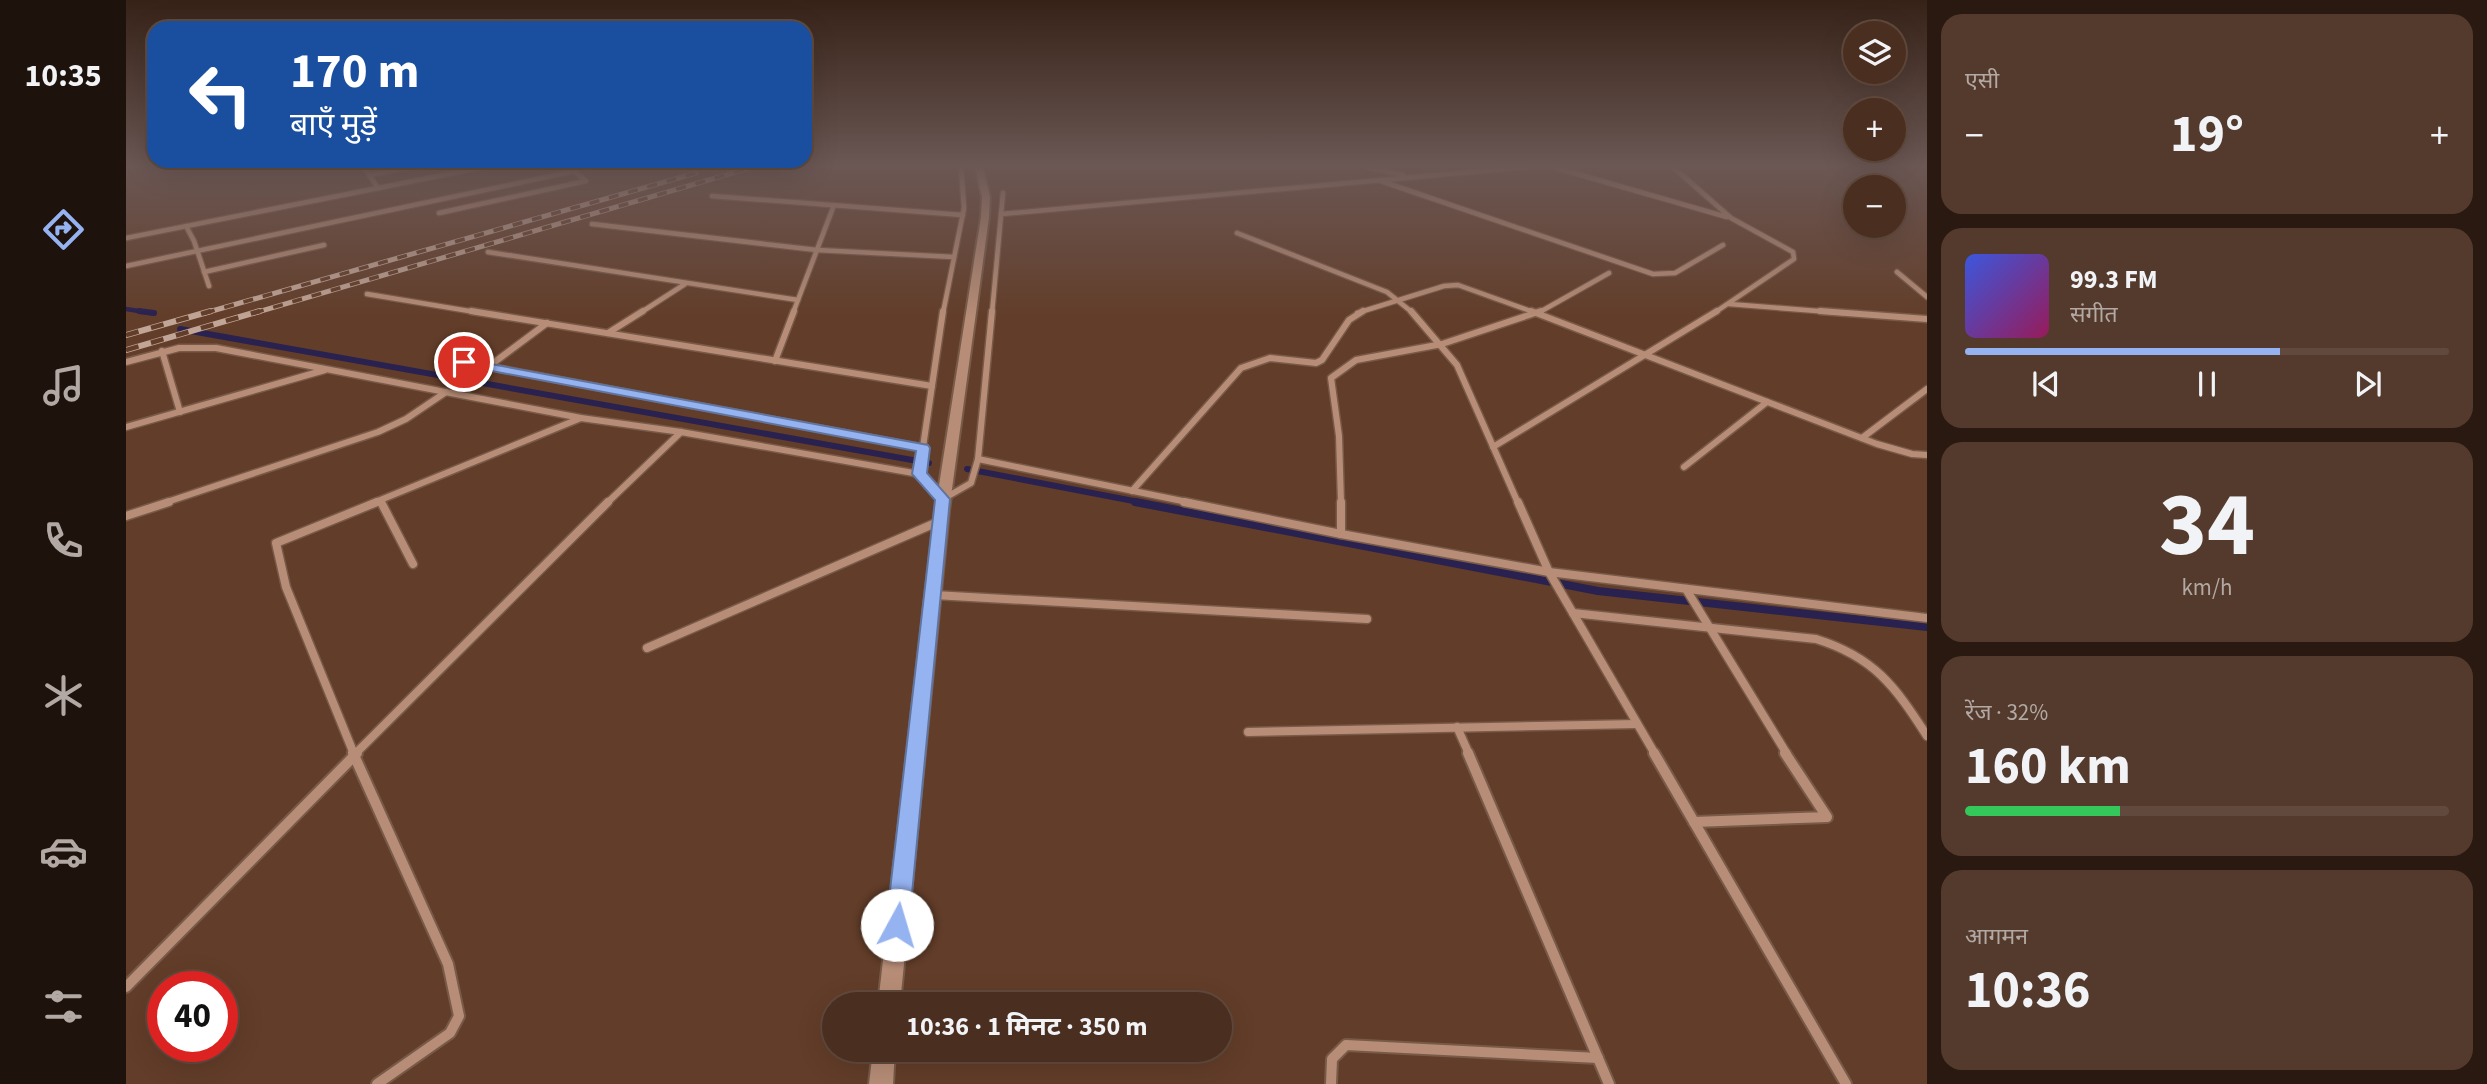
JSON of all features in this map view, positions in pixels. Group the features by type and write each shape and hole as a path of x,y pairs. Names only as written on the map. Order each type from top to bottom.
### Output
{"street":[{"path":"126,238 229,218"},
{"path":"126,266 355,218"},
{"path":"775,361 829,218"},
{"path":"920,471 932,386 962,218"},
{"path":"890,992 940,521 985,218"},
{"path":"943,499 971,483 977,462 1001,218"},
{"path":"1490,218 1658,275 1675,273 1723,245"},
{"path":"1493,447 1727,304 1790,263 1795,256 1786,248 1731,218"},
{"path":"592,224 817,250 954,257"},
{"path":"186,226 209,286"},
{"path":"1237,233 1371,285 1401,301 1442,344 1457,365 1551,575 1846,1084"},
{"path":"204,272 324,245"},
{"path":"488,252 798,300"},
{"path":"1897,272 1927,297"},
{"path":"1341,534 1340,443 1337,403 1331,378 1356,360 1442,344 1537,313 1609,273"},
{"path":"608,333 686,284"},
{"path":"1132,491 1241,368 1260,358 1269,357 1317,363 1356,313 1444,286 1458,285 1862,438 1901,452 1927,455"},
{"path":"367,294 932,386"},
{"path":"1727,304 1927,319"},
{"path":"488,367 547,323"},
{"path":"126,362 187,347 216,348 581,418 920,471 943,499"},
{"path":"162,351 180,412"},
{"path":"464,362 922,452"},
{"path":"126,428 329,369"},
{"path":"1862,438 1927,389"},
{"path":"126,516 378,432 406,419 447,391"},
{"path":"1684,467 1767,402"},
{"path":"377,1084 450,1033 459,1016 448,964 355,757 286,587 276,543 581,418"},
{"path":"126,987 534,573 681,432"},
{"path":"977,462 1551,575 1927,618"},
{"path":"381,500 413,564"},
{"path":"647,648 940,521"},
{"path":"1687,591 1808,791 1827,817 1694,822"},
{"path":"932,595 1367,619"},
{"path":"1573,613 1816,639 1851,650 1883,673 1927,736"},
{"path":"1248,732 1637,724"},
{"path":"1457,727 1609,1084"},
{"path":"1331,1084 1332,1059 1346,1045 1598,1058"},
{"path":"881,1084 883,1062"}],"waterway":[{"path":"126,309 151,313"},
{"path":"139,311 154,313"},
{"path":"180,329 929,463"},
{"path":"967,469 1144,503"},
{"path":"1135,502 1598,591 1927,627"}],"railway":[{"path":"205,313 540,218"},
{"path":"254,313 580,218"},
{"path":"126,335 211,311"},
{"path":"126,350 260,311"}],"route":[{"path":"464,362 923,448 919,474 943,499 897,925"}]}
